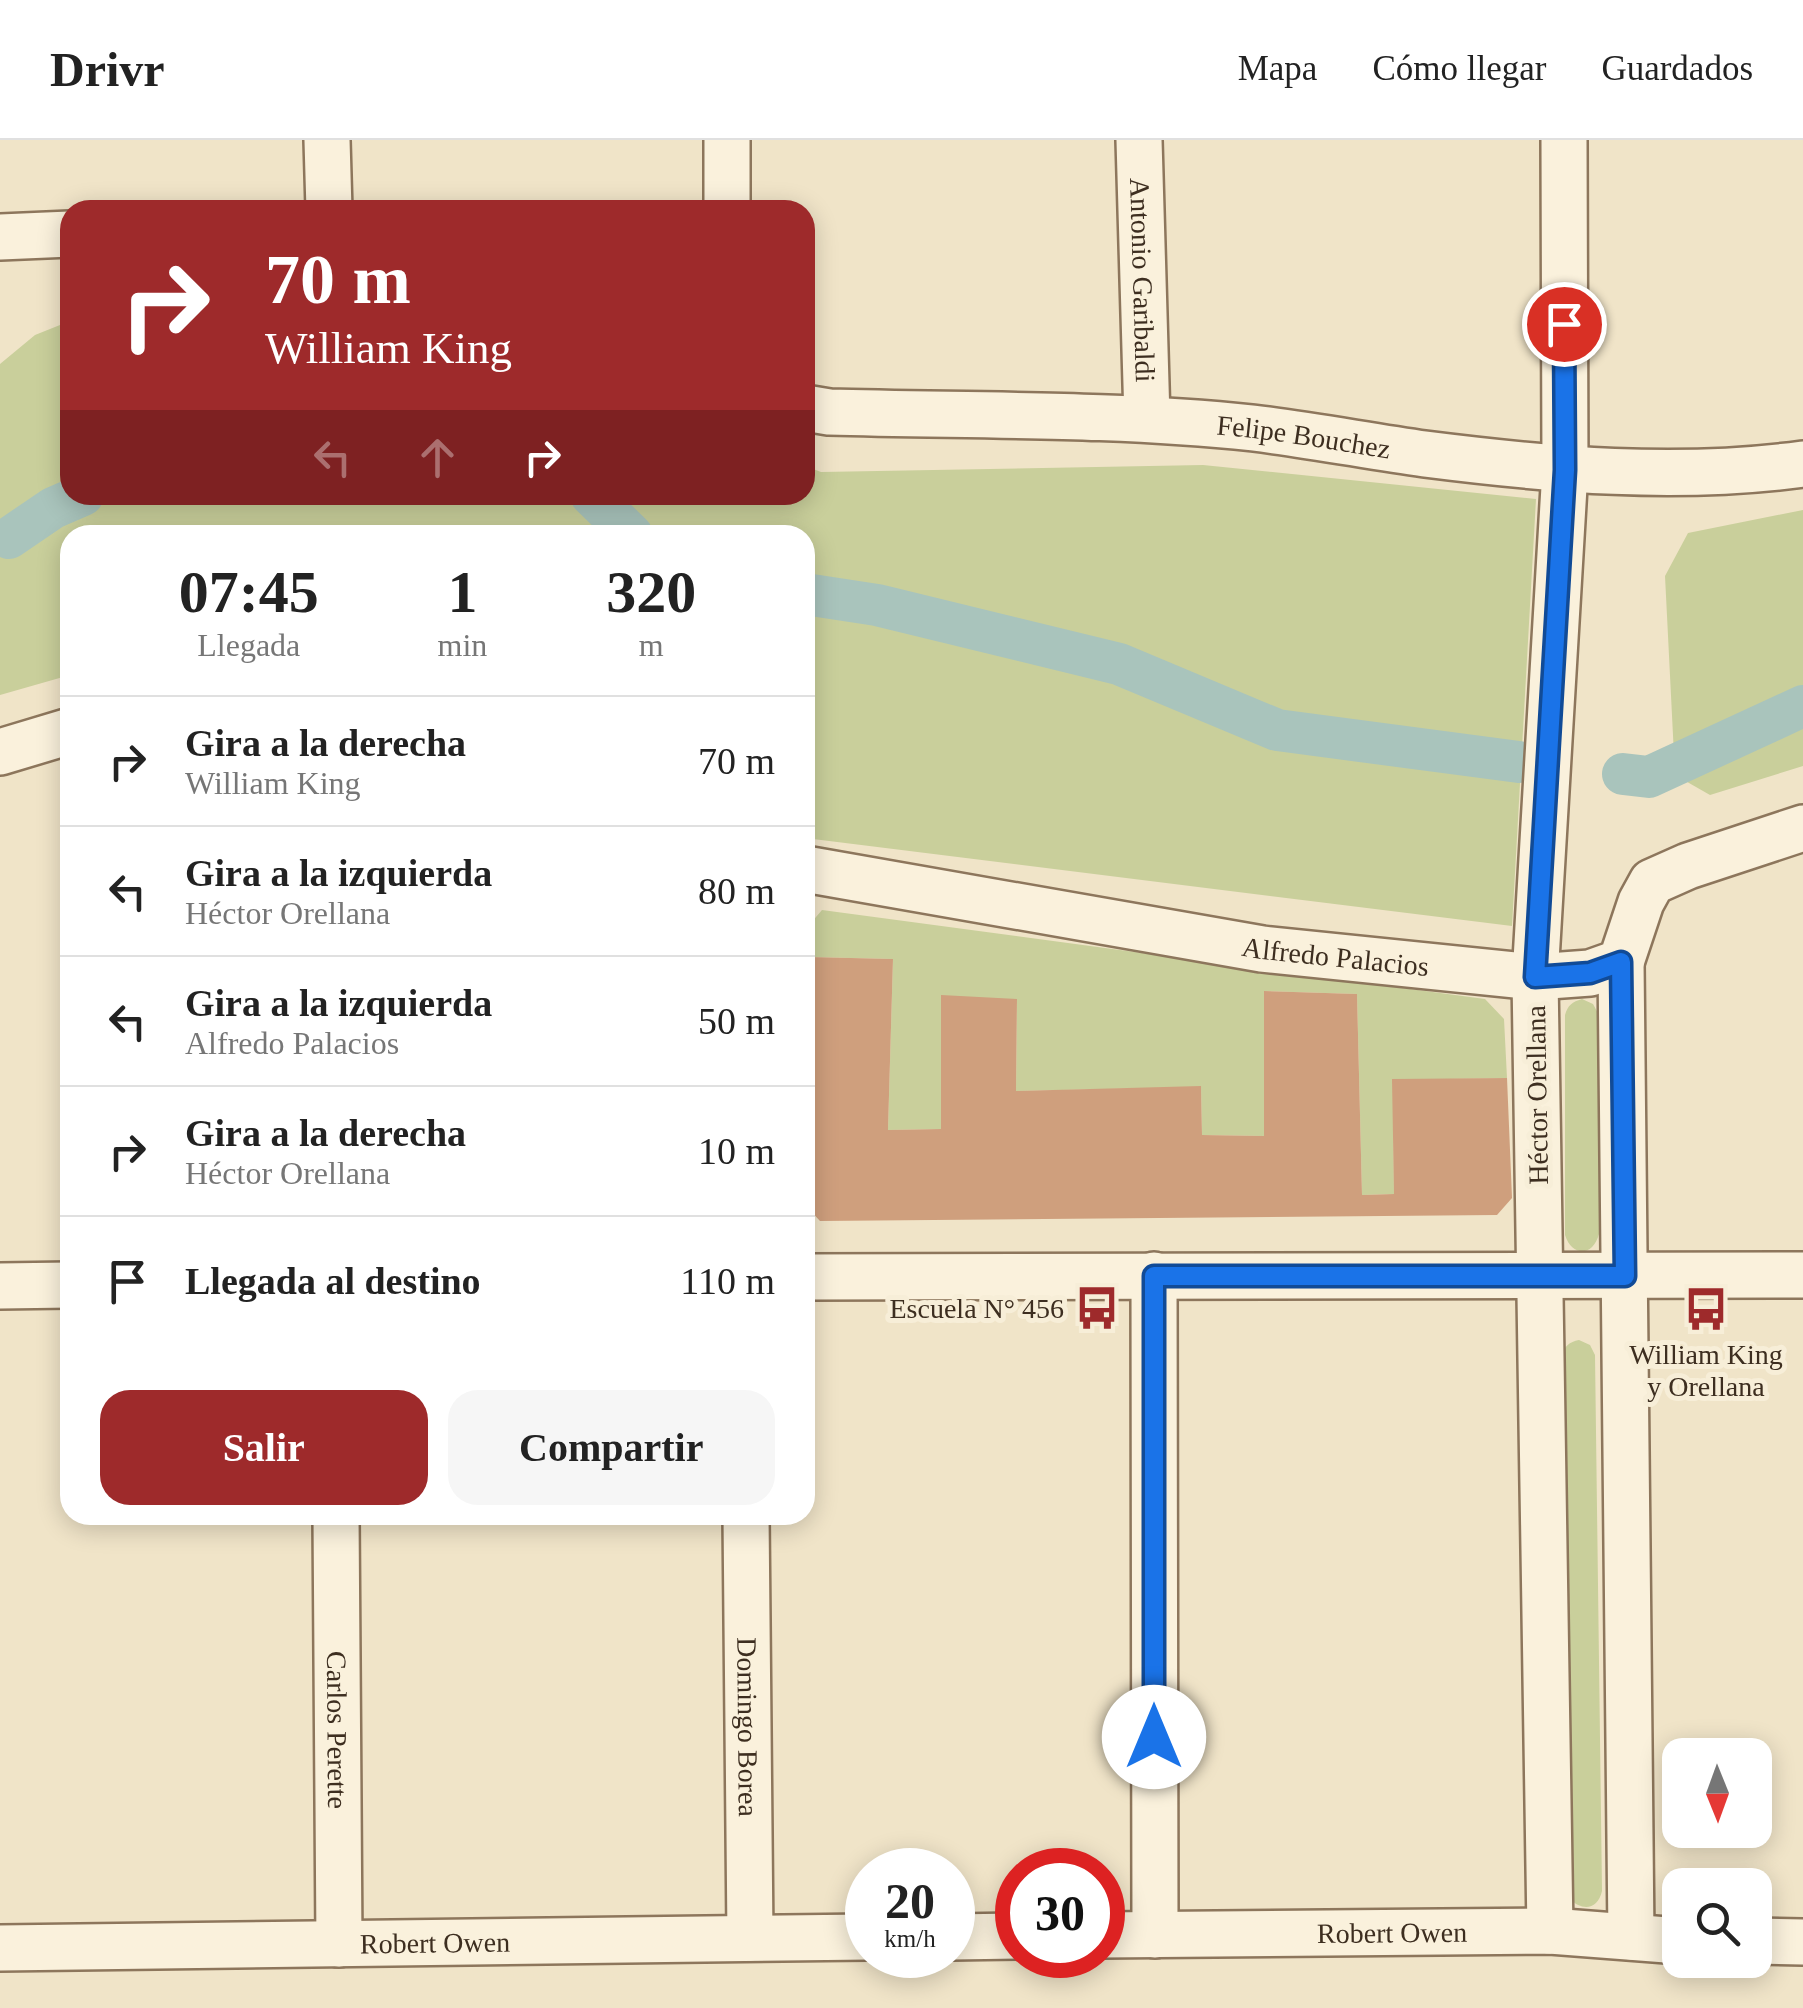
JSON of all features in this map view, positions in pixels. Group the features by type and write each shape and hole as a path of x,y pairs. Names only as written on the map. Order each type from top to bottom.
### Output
{"street":[{"path":"328,140 329,200"},
{"path":"726,140 727,200"},
{"name":"Antonio Garibaldi","path":"1139,140 1147,419"},
{"name":"Héctor Orellana","path":"1550,1931 1535,977 1565,470 1564,140"},
{"path":"0,236 60,234"},
{"name":"Felipe Bouchez","path":"815,410 1147,419 1255,428 1424,454 1565,470 1662,474 1803,464"},
{"path":"0,752 60,734"},
{"path":"1631,1938 1621,962 1641,902 1652,882 1803,828"},
{"name":"Alfredo Palacios","path":"815,871 1262,949 1535,977 1590,973 1621,962"},
{"path":"1154,1276 1154,1935"},
{"path":"815,1277 1803,1276"},
{"path":"0,1286 60,1284"},
{"name":"Carlos Perette","path":"336,1525 339,1944"},
{"name":"Domingo Borea","path":"746,1525 750,1938"},
{"name":"Robert Owen","path":"1125,1935 1550,1931 1662,1940"},
{"name":"Robert Owen","path":"0,1948 845,1938"},
{"path":"1772,1942 1803,1942"}],"green space":[{"path":"60,325 60,505 815,505 815,470 1203,465 1536,499 1512,926 815,839 815,525 60,525 60,678 0,695 0,364 35,335"},
{"path":"1803,510 1803,766 1710,795 1675,775 1665,576 1688,533"},
{"path":"822,910 1485,999 1504,1019 1507,1078 1393,1080 1394,1194 1362,1195 1357,994 1264,991 1264,1136 1202,1135 1201,1087 1016,1091 1017,999 941,1129 888,1130 893,959 815,957 815,918"},
{"path":"1582,999 1593,1004 1599,1015 1599,1234 1592,1247 1582,1251 1572,1247 1565,1235 1565,1015 1571,1004"},
{"path":"1579,1340 1590,1345 1595,1355 1602,1891 1597,1902 1589,1907 1570,1899 1561,1356 1568,1345"}],"building":[{"path":"815,957 893,959 888,1130 941,1129 941,995 1017,999 1016,1091 1201,1086 1202,1135 1264,1136 1264,991 1357,994 1362,1195 1394,1194 1392,1079 1507,1078 1512,1198 1497,1215 820,1221 815,1216"}],"waterway":[{"path":"9,538 60,505"},
{"path":"601,505 622,525"},
{"path":"815,596 877,605 1119,664 1277,730 1519,762"},
{"path":"1623,774 1649,777 1803,706"}],"place":[{"name":"Escuela N° 456","path":"1097,1308"},
{"name":"William King y Orellana","path":"1706,1309"}],"route":[{"path":"1154,1737 1154,1276 1625,1276 1621,962 1590,973 1535,977 1565,470 1564,324"}]}
